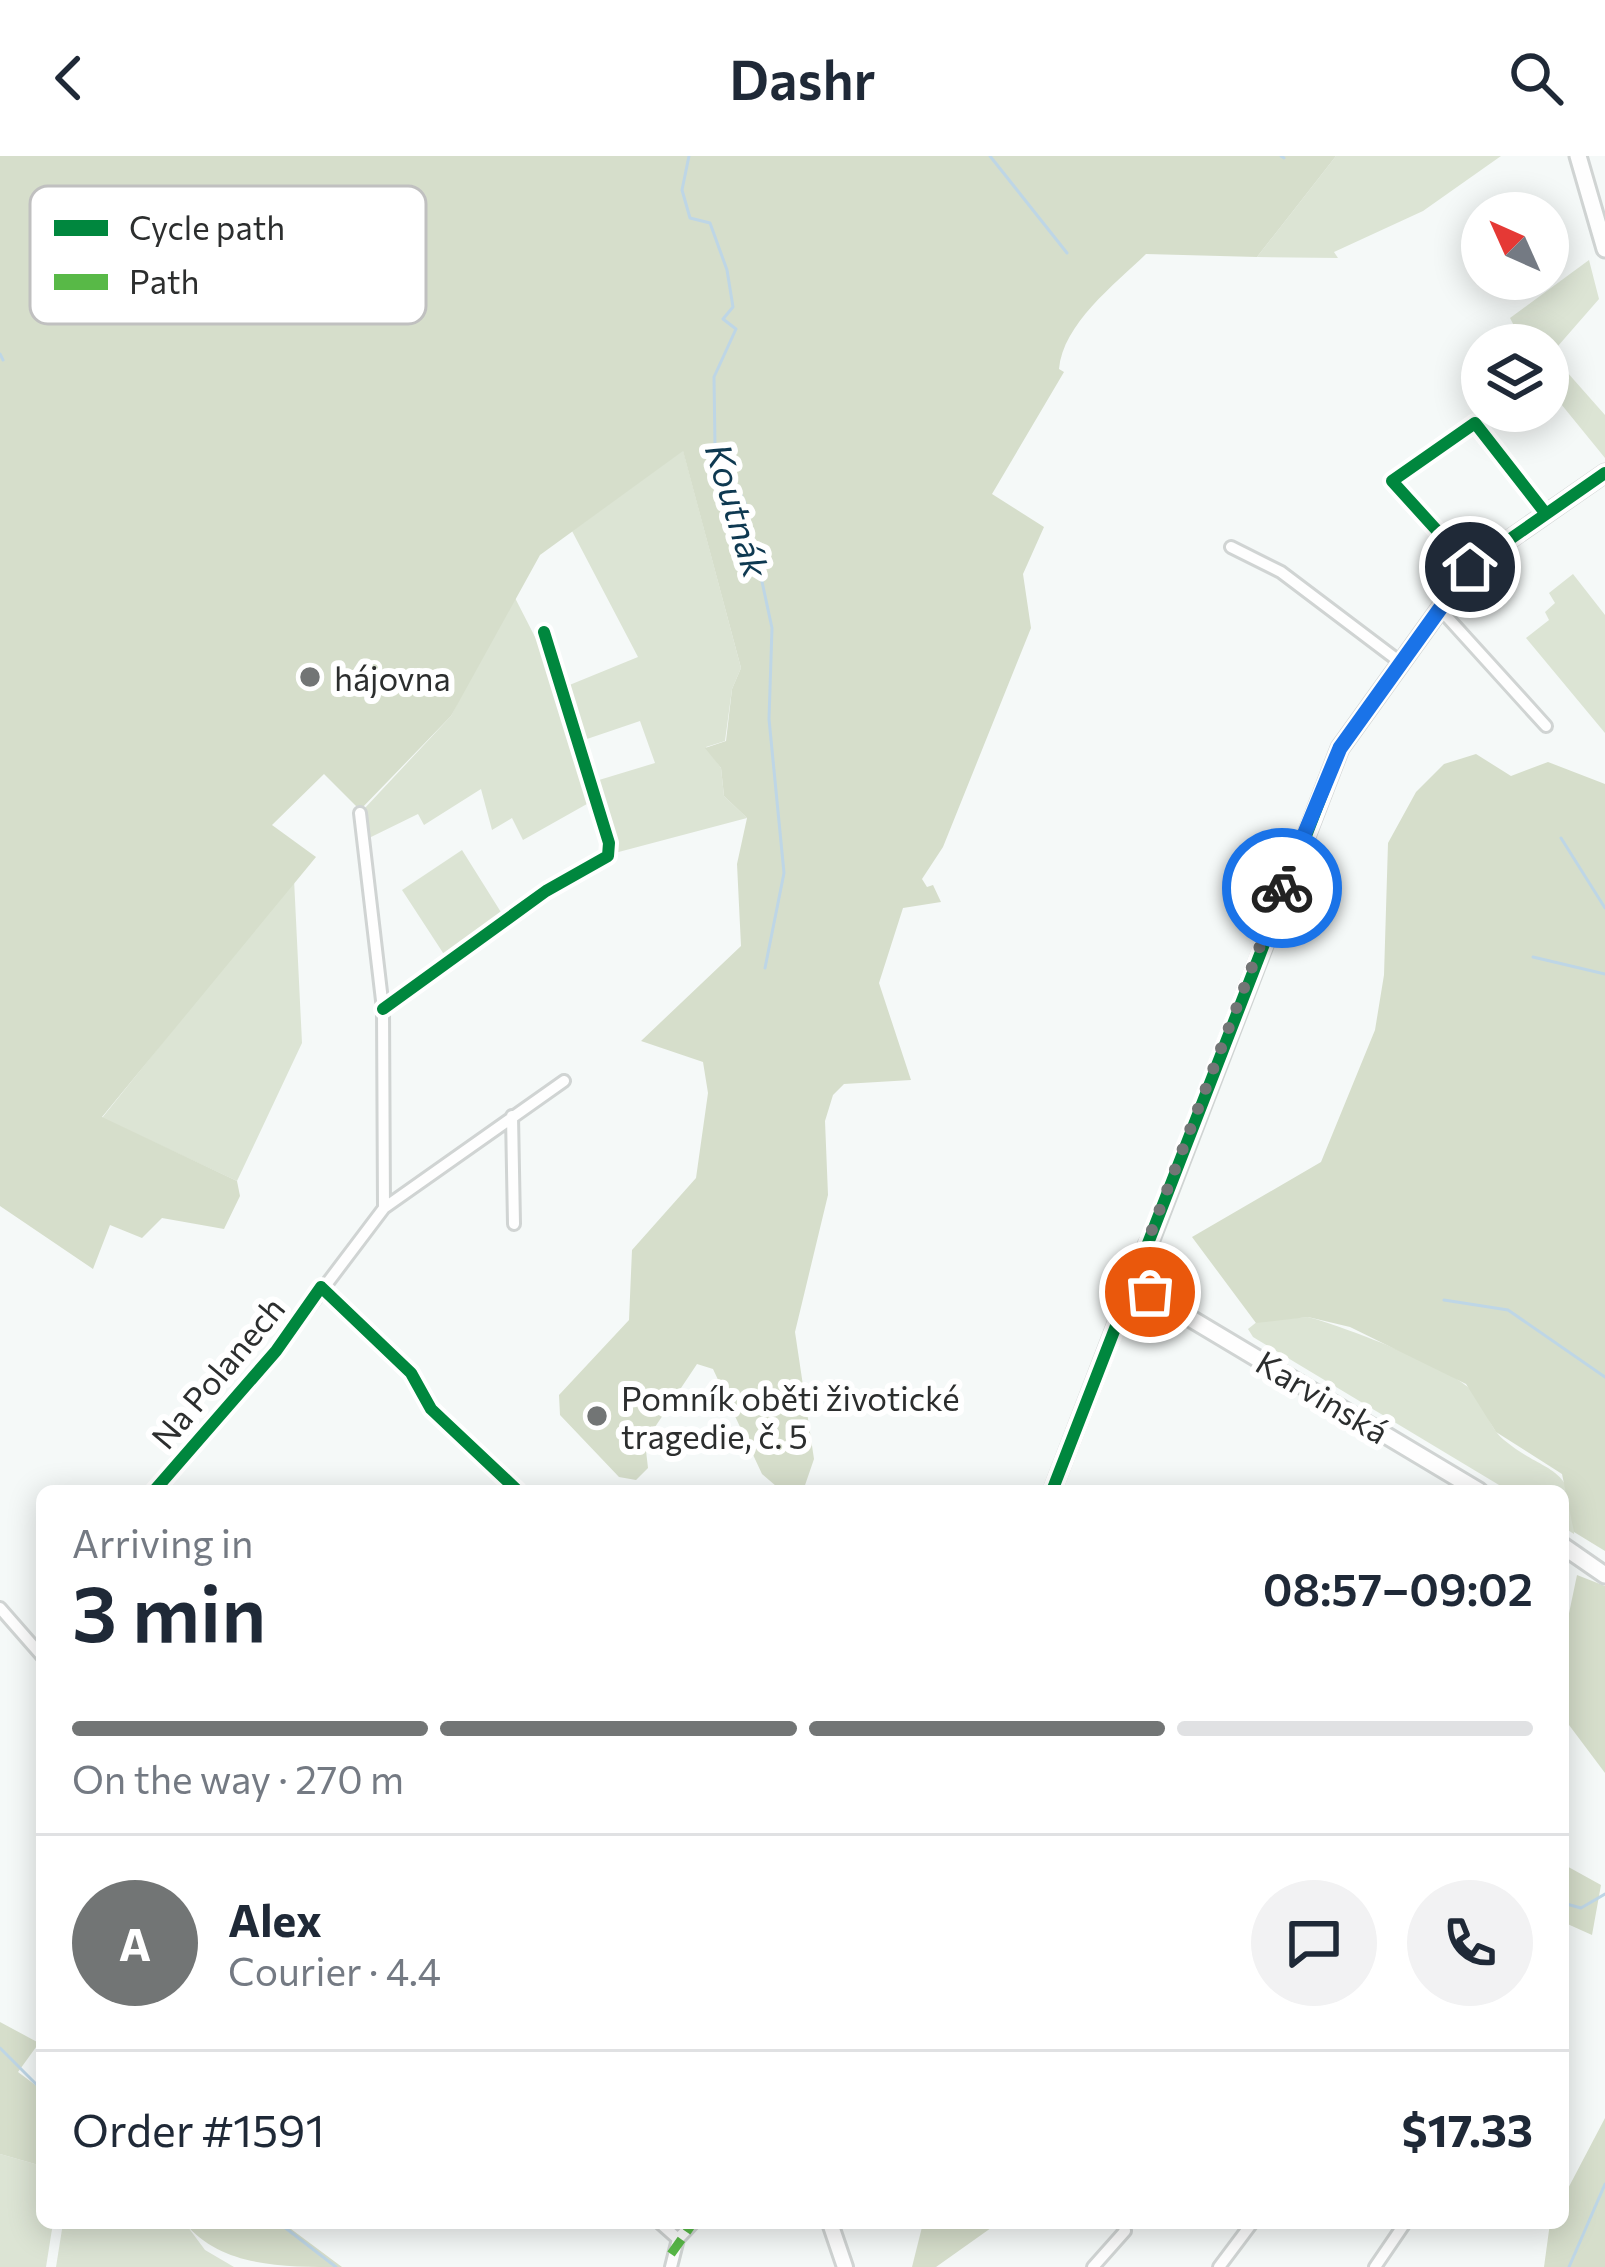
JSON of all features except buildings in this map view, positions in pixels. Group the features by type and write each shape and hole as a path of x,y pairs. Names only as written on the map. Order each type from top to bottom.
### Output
{"main road":[{"path":"1578,156 1605,249"},
{"path":"1154,1282 1146,1258 1150,1235 1331,764 1470,567 1605,473"},
{"name":"Karvinská","path":"1154,1282 1184,1314 1469,1485"},
{"path":"1569,1550 1605,1575"}],"street":[{"path":"1470,567 1393,481 1474,423 1546,514"},
{"path":"1231,547 1281,572 1400,662"},
{"path":"1439,608 1546,726"},
{"path":"383,1009 546,891 608,856 609,843 578,728 544,632"},
{"path":"360,813 383,1009 384,1208"},
{"name":"Na Polanech","path":"159,1485 276,1351 384,1208 416,1191 564,1082"},
{"path":"512,1116 514,1224"},
{"path":"1054,1485 1150,1235"},
{"path":"1127,1293 1141,1283 1154,1282"},
{"path":"1112,1335 1154,1282"},
{"path":"321,1287 411,1373 430,1409 495,1467"},
{"path":"1130,1312 1184,1314"},
{"path":"0,1608 36,1648"},
{"path":"667,2229 678,2239"},
{"path":"671,2267 678,2239 688,2229"},
{"path":"832,2229 845,2267"},
{"path":"1094,2267 1124,2229"},
{"path":"1219,2267 1248,2229"},
{"path":"1375,2267 1401,2229"}],"green space":[{"path":"0,156 1336,156 1257,257 1146,254 1105,292 1070,336 1059,369 1064,372 992,494 1044,527 1023,574 1031,628 943,847 922,879 927,887 933,885 941,902 903,908 879,983 911,1080 844,1084 833,1095 825,1121 828,1195 795,1332 814,1459 805,1485 775,1485 762,1474 713,1369 697,1364 645,1442 648,1468 636,1480 619,1477 560,1415 559,1395 629,1320 632,1250 696,1178 708,1093 703,1062 641,1041 741,946 737,864 747,818 724,796 721,768 705,748 726,741 732,689 741,668 683,451 540,555 451,716 360,810 324,774 272,825 316,857 102,1117 237,1181 240,1196 224,1229 162,1218 142,1238 110,1225 93,1269 0,1206"},
{"path":"1336,156 1501,156 1423,211 1334,252 1338,258 1257,257"},
{"path":"1589,260 1599,299 1569,333 1569,324 1513,324 1510,318 1535,300 1569,300 1569,275"},
{"path":"1569,374 1605,415 1605,458 1569,414"},
{"path":"683,450 741,668 732,689 725,741 706,747 721,768 724,796 747,818 611,854 599,780 655,763 640,721 584,740 567,686 638,657 572,531"},
{"path":"1573,574 1605,615 1605,733 1526,638 1549,620 1545,612 1555,603 1549,593"},
{"path":"512,592 555,676 594,800 523,840 512,818 492,830 481,789 424,825 418,814 369,838 364,809 451,716"},
{"path":"1476,754 1511,776 1548,762 1605,784 1605,1551 1574,1532 1569,1485 1564,1485 1562,1474 1496,1432 1466,1384 1350,1327 1308,1317 1256,1323 1192,1237 1321,1162 1375,1030 1384,975 1388,843 1416,792 1444,764"},
{"path":"462,850 504,917 447,959 402,890"},
{"path":"294,879 302,1043 237,1181 102,1118"},
{"path":"1308,1317 1367,1337 1455,1378 1478,1400 1498,1434 1565,1485 1499,1485 1253,1337 1248,1329 1258,1321"},
{"path":"1569,1494 1573,1511 1574,1534 1569,1531"},
{"path":"1577,1575 1605,1586 1605,1773 1569,1725 1569,1613"},
{"path":"1569,1867 1601,1885 1592,1935 1569,1925"},
{"path":"0,2022 36,2041 18,2072 36,2086 36,2164 0,2154"},
{"path":"1605,2118 1605,2267 1544,2267 1549,2229 1569,2229 1569,2187"},
{"path":"0,2154 36,2164 36,2229 52,2229 46,2267 0,2267"},
{"path":"62,2229 189,2229 205,2250 234,2267 56,2267"},
{"path":"191,2229 291,2229 342,2267 254,2262 200,2238"},
{"path":"922,2229 990,2229 936,2267 912,2267"}],"waterway":[{"name":"Koutnák","path":"689,156 682,190 690,218 710,223 727,270 733,307 723,319 736,329 714,377 715,446 745,503 772,628 769,719 784,873 765,968"},
{"path":"990,156 1067,253"},
{"path":"0,354 3,360"},
{"path":"1561,838 1605,908"},
{"path":"1533,957 1605,974"},
{"path":"1444,1300 1508,1310 1605,1377"},
{"path":"1569,1905 1581,1908 1605,1894"},
{"path":"0,2048 36,2084"},
{"path":"1569,2267 1605,2184"},
{"path":"287,2229 336,2267"}],"marked path":[{"path":"671,2254 689,2229"}],"cycle path":[{"path":"1470,567 1392,481 1475,423 1546,514"},
{"path":"1054,1485 1340,748 1470,567 1605,473"},
{"path":"383,1009 546,891 608,856 609,843 544,632"},
{"path":"159,1485 276,1351 321,1287 411,1373 431,1409 512,1485"}],"way so far":[{"path":"1150,1292 1154,1282 1146,1258 1150,1235 1282,888"}],"place":[{"name":"hájovna","path":"310,677"},
{"name":"Pomník oběti životické tragedie, č. 5","path":"597,1416"}],"route":[{"path":"1282,888 1340,748 1470,567"}]}
